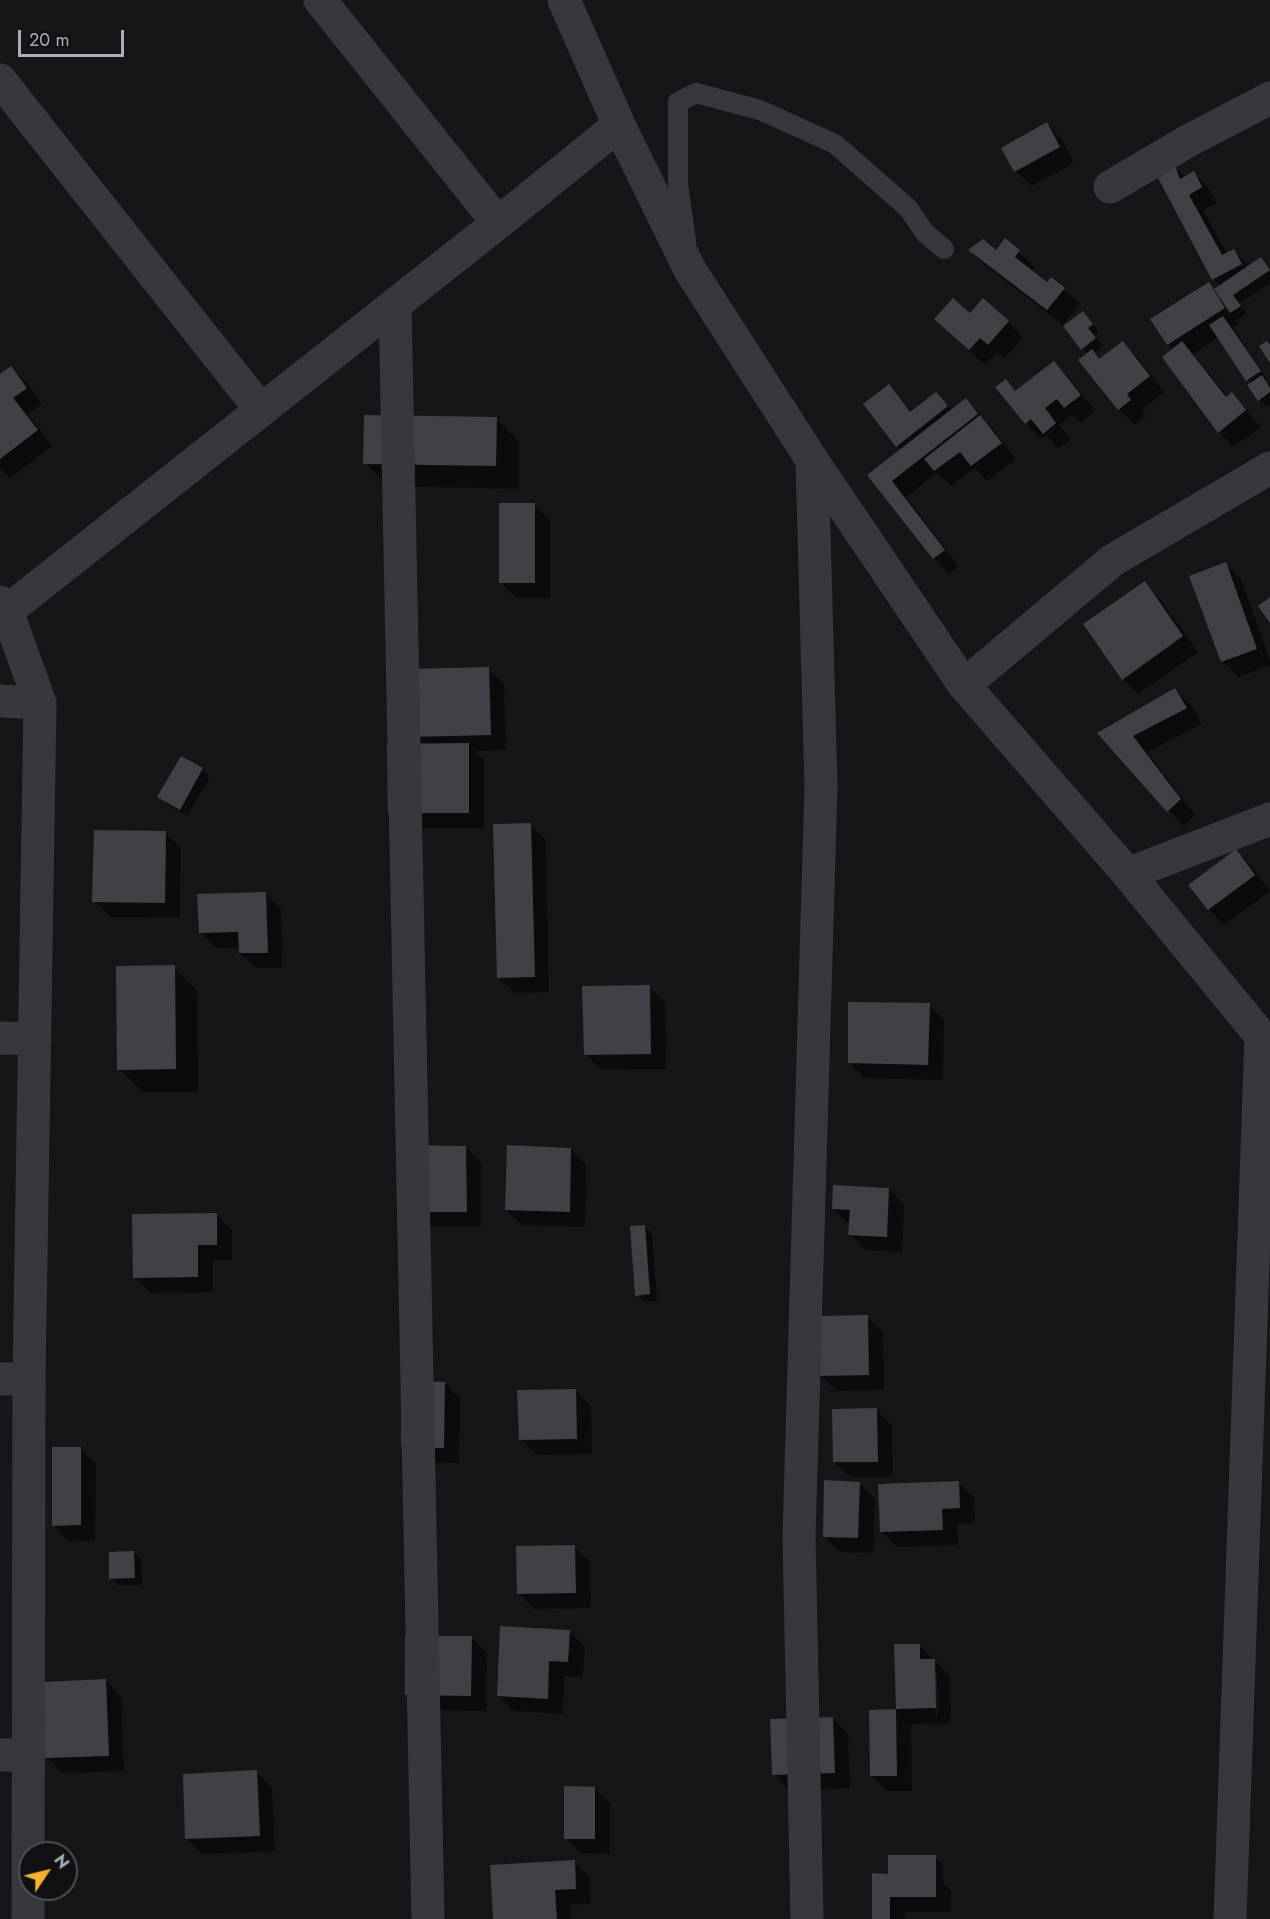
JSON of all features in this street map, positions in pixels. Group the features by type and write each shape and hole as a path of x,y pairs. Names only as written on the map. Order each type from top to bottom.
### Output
{"street":[{"path":"320,0 498,224"},
{"path":"564,0 619,125 690,270 812,459 964,685 1128,874 1265,1040 1230,1919"},
{"path":"0,80 261,410"},
{"path":"1110,187 1188,141 1270,98"},
{"path":"28,1919 15,1755 15,1379 35,1039 40,703 3,607 261,410 498,224 619,125"},
{"path":"395,304 428,1919"},
{"path":"807,1919 799,1536 821,786 812,459"},
{"path":"964,685 1113,560 1270,468"},
{"path":"0,701 40,703"},
{"path":"1128,874 1270,819"},
{"path":"0,1038 35,1039"}],"lane":[{"path":"690,270 678,183 677,125 678,102 696,93 760,110 835,144 908,208 925,233 944,249"}],"building":[{"path":"1047,122 1060,147 1014,172 1001,148"},
{"path":"1175,166 1180,179 1194,171 1202,187 1189,195 1222,255 1234,249 1242,264 1212,280 1158,178"},
{"path":"1005,238 1020,250 1015,257 1047,282 1051,277 1065,288 1047,310 968,250 983,239 996,250"},
{"path":"1261,257 1270,270 1233,295 1241,306 1230,313 1214,289"},
{"path":"1209,282 1225,308 1167,345 1150,319"},
{"path":"953,298 970,313 983,298 1009,321 988,345 980,338 969,350 934,319"},
{"path":"1083,311 1093,324 1088,328 1096,338 1081,350 1063,326"},
{"path":"1223,316 1261,371 1246,381 1209,325"},
{"path":"1123,341 1150,376 1127,394 1131,400 1118,410 1078,360 1092,349 1099,359"},
{"path":"1182,341 1226,397 1232,392 1246,410 1218,433 1162,357"},
{"path":"1267,341 1270,345 1270,363 1259,346"},
{"path":"1054,361 1081,395 1064,408 1057,399 1045,408 1056,423 1043,434 1031,419 1025,424 995,387 1006,379 1015,391"},
{"path":"11,366 27,388 13,398 38,430 0,459 0,374"},
{"path":"1262,375 1270,392 1258,401 1247,385"},
{"path":"889,384 910,412 936,392 948,406 896,447 863,404"},
{"path":"966,398 978,414 892,481 945,550 933,559 867,475"},
{"path":"364,415 497,417 496,466 363,464"},
{"path":"980,415 1002,443 971,466 960,452 934,471 924,459"},
{"path":"499,503 535,503 535,583 499,583"},
{"path":"1226,562 1257,649 1221,662 1189,576"},
{"path":"1145,581 1183,636 1122,680 1083,624"},
{"path":"1270,597 1270,623 1258,606"},
{"path":"489,667 491,735 411,737 409,669"},
{"path":"1175,688 1187,708 1133,736 1181,799 1167,812 1097,733"},
{"path":"469,743 469,813 388,813 387,744"},
{"path":"181,756 203,768 180,810 157,797"},
{"path":"531,823 535,977 497,978 493,824"},
{"path":"94,830 166,831 165,903 92,902"},
{"path":"1236,849 1255,875 1208,910 1188,885"},
{"path":"266,892 268,953 239,953 238,932 199,933 197,894"},
{"path":"175,965 176,1069 117,1070 116,966"},
{"path":"650,985 651,1054 584,1055 582,986"},
{"path":"848,1002 930,1003 928,1065 848,1063"},
{"path":"397,1145 466,1146 467,1212 397,1212"},
{"path":"507,1145 571,1148 570,1212 505,1210"},
{"path":"833,1185 889,1188 887,1237 848,1235 850,1210 832,1209"},
{"path":"217,1213 217,1245 198,1245 198,1277 133,1278 132,1214"},
{"path":"645,1225 650,1294 635,1296 630,1226"},
{"path":"868,1315 869,1375 819,1376 818,1316"},
{"path":"402,1381 445,1382 444,1448 401,1447"},
{"path":"576,1389 577,1439 519,1440 517,1390"},
{"path":"877,1408 878,1462 833,1462 832,1409"},
{"path":"52,1447 81,1447 81,1525 52,1526"},
{"path":"824,1480 860,1482 858,1538 823,1537"},
{"path":"959,1481 960,1508 942,1509 943,1530 880,1532 878,1484"},
{"path":"575,1545 576,1593 517,1594 516,1546"},
{"path":"134,1551 135,1578 109,1579 109,1552"},
{"path":"500,1626 570,1630 568,1662 549,1661 548,1699 497,1696"},
{"path":"405,1636 472,1636 471,1696 405,1695"},
{"path":"894,1644 920,1644 920,1659 935,1659 936,1708 896,1709"},
{"path":"106,1679 109,1756 45,1758 42,1682"},
{"path":"896,1709 897,1776 870,1776 869,1710"},
{"path":"833,1717 835,1773 772,1775 770,1719"},
{"path":"257,1770 260,1836 185,1839 183,1774"},
{"path":"564,1786 595,1787 595,1839 564,1839"},
{"path":"888,1855 936,1855 936,1897 890,1897 890,1919 872,1919 872,1873 888,1874"},
{"path":"575,1860 576,1889 555,1890 557,1919 493,1919 490,1865"}]}
